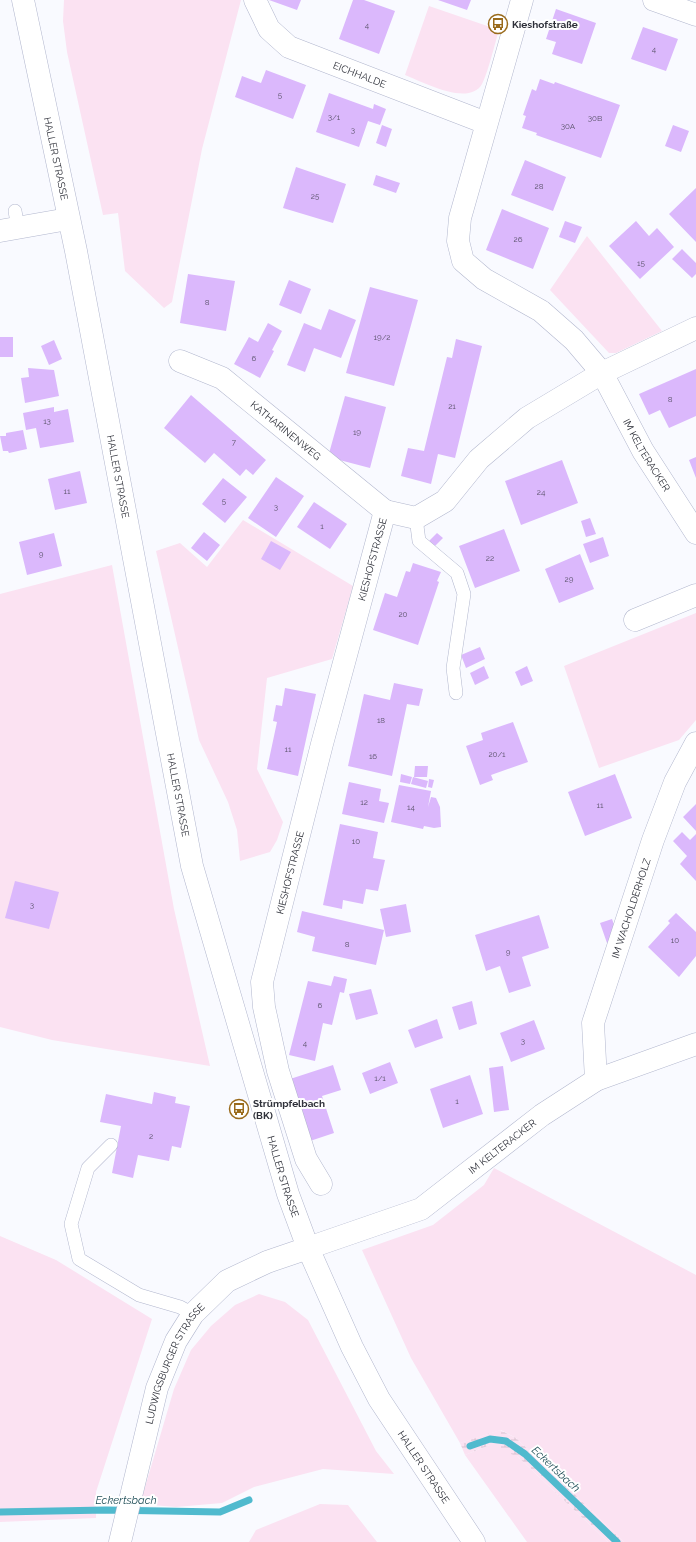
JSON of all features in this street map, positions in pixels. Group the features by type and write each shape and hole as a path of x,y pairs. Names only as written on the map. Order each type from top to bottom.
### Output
{"street":[{"name":"EICHHALDE","path":"255,0 269,29 289,47 486,122"},
{"path":"522,0 486,122 460,218 458,241 463,261 484,279 541,310 574,340 602,374"},
{"path":"654,0 696,15"},
{"name":"HALLER STRASSE","path":"24,3 77,258 192,866 286,1186 308,1248 352,1347 380,1399 474,1542"},
{"path":"11,223 68,219"},
{"path":"416,518 445,501 479,458 527,418 602,374 696,328"},
{"name":"KATHARINENWEG","path":"180,361 222,378 385,511"},
{"name":"IM KELTERACKER","path":"602,374 638,454 696,533"},
{"name":"KIESHOFSTRASSE","path":"321,1184 306,1159 278,1071 264,1007 262,982 322,744 385,511 416,518"},
{"path":"635,620 696,595"},
{"name":"IM WACHOLDERHOLZ","path":"596,1080 593,1023 653,840 675,782 696,743"},
{"name":"IM KELTERACKER","path":"308,1248 421,1209 542,1115 596,1080 696,1044"},
{"name":"LUDWIGSBURGER STRASSE","path":"121,1535 157,1388 176,1341 193,1314 227,1281 267,1262 308,1248"}],"lane":[{"path":"416,518 419,541 457,573 464,594 453,668 456,693"},
{"path":"110,1145 88,1168 71,1224 79,1259 140,1295 180,1307 193,1314"}],"green space":[{"path":"64,0 241,0 202,149 172,302 164,308 125,271 118,213 103,215 67,52 63,21"},
{"path":"429,6 499,30 489,66 482,84 476,91 457,93 445,91 405,75"},
{"path":"587,236 662,331 616,353 609,353 550,290"},
{"path":"243,520 353,586 332,659 267,678 257,769 283,822 277,840 270,852 240,861 237,830 228,802 199,740 156,551 180,543 207,567"},
{"path":"112,565 174,909 210,1066 52,1040 0,1027 0,594"},
{"path":"696,613 696,720 679,740 599,768 564,666"},
{"path":"494,1168 696,1275 696,1542 624,1542 516,1438 501,1430 460,1443 411,1358 362,1250 433,1225 484,1185"},
{"path":"0,1236 56,1260 152,1319 96,1492 96,1518 0,1522"},
{"path":"259,1294 285,1302 308,1320 376,1451 394,1474 323,1469 254,1487 222,1503 176,1507 140,1504 174,1389 191,1350 211,1326 235,1305"},
{"path":"500,1430 516,1438 624,1542 608,1542 518,1457 490,1445 465,1455 460,1443"},
{"path":"490,1445 505,1447 518,1457 608,1542 527,1542 465,1455"},
{"path":"320,1504 348,1505 377,1542 249,1542 256,1530"}],"building":[{"path":"269,0 301,0 297,10"},
{"path":"353,0 364,0 395,11 379,54 339,39"},
{"path":"438,0 471,0 467,10"},
{"path":"556,9 596,23 582,64 552,54 556,42 546,39"},
{"path":"643,27 678,39 666,71 631,59"},
{"path":"266,70 306,85 293,119 235,97 242,76 261,83"},
{"path":"540,79 554,84 555,82 620,105 601,158 536,135 537,133 522,128 526,116 523,115 532,89 536,91"},
{"path":"329,93 373,109 374,104 386,109 380,125 368,121 359,147 316,132"},
{"path":"382,125 392,129 386,147 376,143"},
{"path":"673,125 689,131 681,152 665,146"},
{"path":"525,160 566,177 553,211 511,195"},
{"path":"296,167 346,184 333,223 283,208"},
{"path":"376,175 400,183 396,193 373,185"},
{"path":"696,188 696,242 669,214"},
{"path":"502,209 549,228 533,269 486,250"},
{"path":"565,221 582,227 575,243 559,237"},
{"path":"636,221 649,236 657,228 674,247 640,279 609,246"},
{"path":"682,249 696,263 696,274 692,278 672,259"},
{"path":"188,274 235,281 226,331 180,323"},
{"path":"289,280 311,289 301,314 279,305"},
{"path":"370,287 418,300 394,386 346,373"},
{"path":"329,309 356,320 341,358 314,348 305,372 287,365 304,323 321,330"},
{"path":"268,323 282,331 272,350 274,351 260,378 234,364 249,337 258,342"},
{"path":"0,337 13,337 13,357 0,357"},
{"path":"456,339 482,346 455,458 438,454 431,484 401,476 408,448 424,451 447,357 452,358"},
{"path":"54,340 62,359 49,365 41,346"},
{"path":"28,368 54,370 59,396 25,403 21,378 29,377"},
{"path":"696,369 696,416 669,428 660,410 649,415 639,394"},
{"path":"191,395 266,460 253,475 246,469 240,476 214,453 205,463 164,428"},
{"path":"345,396 386,407 370,468 328,457"},
{"path":"54,407 54,412 68,409 74,442 40,448 36,428 26,430 23,413"},
{"path":"23,430 27,449 9,453 8,451 3,451 0,436 6,436 6,433"},
{"path":"696,457 696,478 689,460"},
{"path":"562,460 578,503 521,525 505,481"},
{"path":"80,471 87,503 55,510 48,479"},
{"path":"276,477 304,496 276,537 248,518"},
{"path":"223,478 247,497 225,523 202,504"},
{"path":"314,502 347,524 330,549 297,527"},
{"path":"590,518 596,534 586,537 581,521"},
{"path":"504,529 520,571 475,588 459,546"},
{"path":"204,532 220,545 207,561 191,548"},
{"path":"54,533 62,566 27,575 19,542"},
{"path":"437,533 443,538 435,546 429,541"},
{"path":"603,537 609,556 590,563 583,544"},
{"path":"271,541 291,552 280,570 261,559"},
{"path":"580,554 594,589 559,603 545,569"},
{"path":"413,563 441,572 418,645 373,630 385,593 397,597 406,571 410,572"},
{"path":"480,647 485,659 466,668 461,655"},
{"path":"484,666 489,678 475,685 470,673"},
{"path":"527,666 533,681 521,686 515,672"},
{"path":"394,683 423,689 419,706 407,704 392,776 348,766 364,694 390,700"},
{"path":"285,688 316,694 298,776 267,769 277,722 273,721 276,705 282,706"},
{"path":"513,722 528,762 491,775 493,780 480,785 466,746 483,740 481,733"},
{"path":"415,766 428,766 427,777 414,777"},
{"path":"401,774 412,777 410,784 400,782"},
{"path":"615,774 632,818 585,836 568,792"},
{"path":"413,777 428,781 426,788 411,784"},
{"path":"429,779 434,780 432,788 428,787"},
{"path":"349,782 381,789 379,801 389,803 384,823 342,814"},
{"path":"399,785 431,791 428,807 431,797 436,798 440,807 441,827 434,828 424,826 423,829 391,822"},
{"path":"696,804 696,831 683,817"},
{"path":"340,824 378,832 373,858 385,860 378,891 366,889 363,904 343,900 342,909 323,905"},
{"path":"682,832 690,840 696,834 696,881 680,864 687,856 673,841"},
{"path":"15,881 59,892 49,929 5,918"},
{"path":"406,904 411,932 386,937 380,909"},
{"path":"302,911 384,930 376,965 312,951 315,937 297,932"},
{"path":"676,913 696,932 696,956 679,977 648,947 670,923 668,921"},
{"path":"539,915 549,948 522,957 531,986 509,993 500,966 486,971 475,935"},
{"path":"612,919 619,939 607,943 600,923"},
{"path":"334,976 347,979 344,993 340,992 332,1025 323,1023 315,1061 289,1055 308,981 331,986"},
{"path":"371,989 378,1014 356,1020 349,994"},
{"path":"472,1001 477,1024 459,1030 452,1007"},
{"path":"437,1019 443,1038 415,1048 408,1030"},
{"path":"534,1020 545,1049 511,1062 500,1033"},
{"path":"390,1062 398,1083 370,1094 362,1073"},
{"path":"333,1065 341,1090 322,1096 334,1133 304,1143 284,1081"},
{"path":"503,1066 509,1110 494,1112 489,1068"},
{"path":"470,1075 483,1114 443,1128 430,1089"},
{"path":"154,1092 176,1097 175,1103 190,1106 181,1148 172,1146 169,1161 138,1155 133,1178 112,1173 121,1126 100,1122 106,1094 152,1104"}],"waterway":[{"name":"Eckertsbach","path":"470,1446 490,1439 506,1441 525,1454 617,1542"},
{"name":"Eckertsbach","path":"0,1512 106,1510 220,1512 249,1500"}],"place":[{"name":"Kieshofstraße","path":"498,24"},
{"name":"Strümpfelbach (BK)","path":"239,1109"}]}
